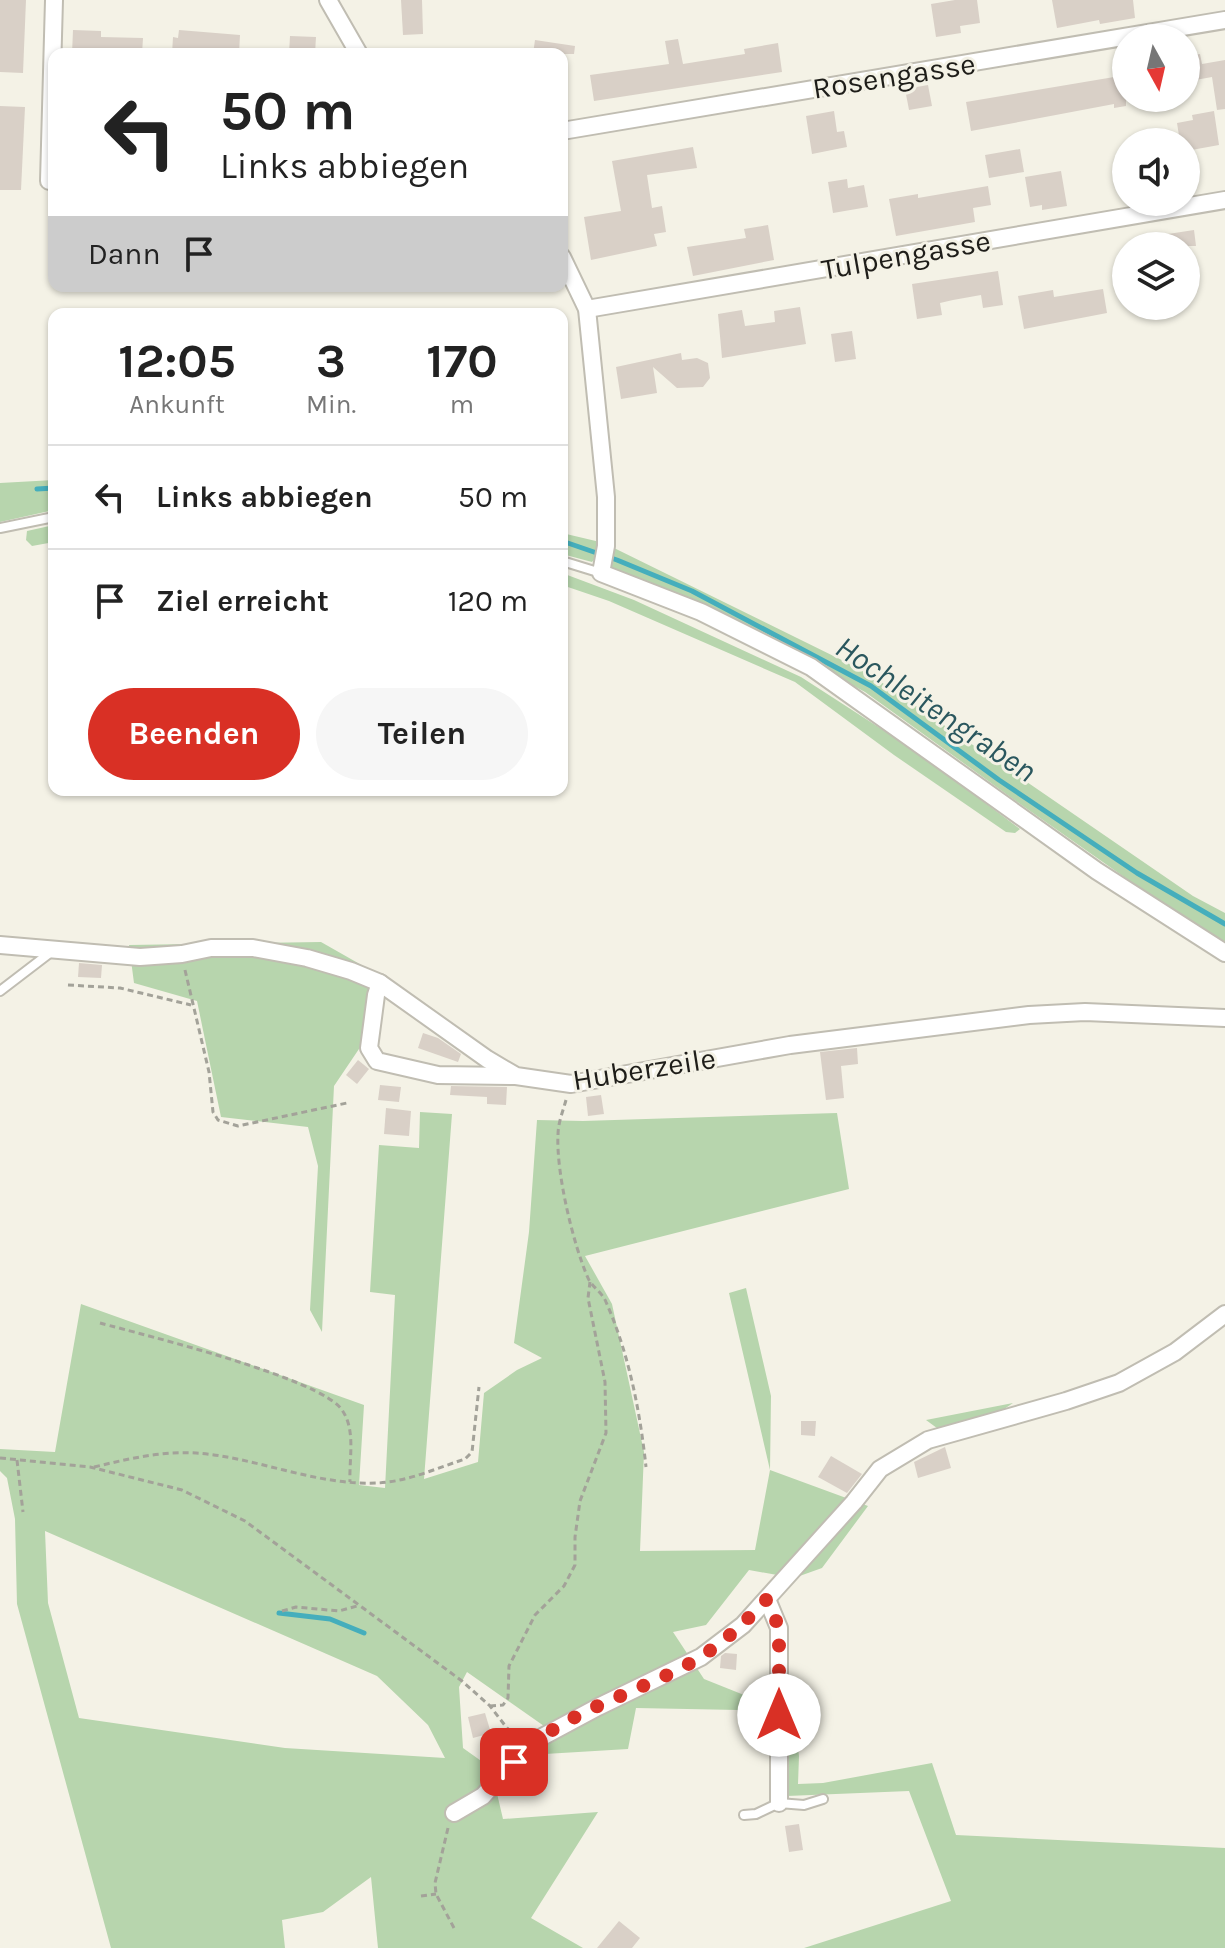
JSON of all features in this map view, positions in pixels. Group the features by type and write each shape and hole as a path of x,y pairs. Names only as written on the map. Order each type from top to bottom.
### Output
{"street":[{"path":"53,48 54,0"},
{"path":"328,0 356,48"},
{"name":"Rosengasse","path":"568,130 1225,20"},
{"name":"Tulpengasse","path":"587,309 1225,200"},
{"path":"568,269 587,309 606,497 606,546 602,570 701,612 811,667 1097,871 1225,953"},
{"name":"Huberzeile","path":"0,945 140,957 211,948 253,948 307,958 380,983 516,1076 571,1084 790,1045 1029,1015 1085,1012 1225,1018"},
{"path":"380,983 369,1048 377,1061 438,1075 516,1076"},
{"path":"454,1813 483,1796 529,1744 701,1657 743,1625 880,1469 928,1440 1119,1383 1175,1352 1225,1314"},
{"path":"767,1599 779,1628 779,1803"}],"lane":[{"path":"0,528 48,518"},
{"path":"568,562 602,570"},
{"path":"0,991 55,949"},
{"path":"744,1815 756,1814 779,1803 804,1805 823,1799"}],"path":[{"path":"182,954 191,1005 209,1072 213,1112 218,1120 238,1126 347,1103"},
{"path":"68,985 120,988 191,1005"},
{"path":"571,1084 558,1130 557,1147 571,1225 590,1282 605,1298 625,1355 639,1408 646,1467"},
{"path":"490,1706 503,1705 508,1698 509,1666 535,1615 564,1586 575,1565 580,1501 606,1433 605,1382 588,1298 590,1282"},
{"path":"100,1323 219,1355 321,1393 341,1408 350,1427 350,1482"},
{"path":"90,1467 149,1454 198,1453 350,1482 376,1484 395,1481 465,1459 472,1452 479,1387"},
{"path":"0,1458 90,1467 182,1490 245,1521 462,1681 490,1706 507,1728 529,1744"},
{"path":"17,1460 23,1512"},
{"path":"282,1611 296,1607 339,1611 357,1606"},
{"path":"446,1834 435,1883 436,1894 454,1928"},
{"path":"421,1896 436,1894"}],"green space":[{"path":"48,480 48,511 0,522 0,483"},
{"path":"48,526 48,543 32,546 26,540 27,531"},
{"path":"568,534 600,542 597,556 592,562 568,556"},
{"path":"612,547 868,673 1193,896 1225,913 1225,942 1147,893 865,692 724,615 616,571 612,567"},
{"path":"568,575 634,600 801,677 917,752 1020,829 1015,833 1006,832 795,682 609,601 568,587"},
{"path":"321,942 372,971 363,1043 334,1086 322,1332 310,1310 318,1166 308,1127 221,1117 197,1001 134,983 129,945"},
{"path":"420,1112 452,1114 424,1479 478,1462 484,1393 517,1370 542,1358 514,1343 529,1232 537,1120 837,1113 849,1189 585,1256 612,1304 644,1452 640,1551 755,1550 770,1470 868,1506 822,1568 794,1578 749,1570 706,1625 673,1632 704,1679 784,1711 636,1708 628,1749 545,1754 544,1726 467,1672 459,1687 463,1748 491,1768 503,1819 598,1812 531,1918 583,1948 378,1948 371,1877 323,1912 282,1920 285,1948 111,1948 17,1604 15,1519 7,1478 0,1471 0,1449 55,1452 81,1304 364,1405 359,1485 385,1488 395,1295 370,1292 379,1145 419,1148","holes":["45,1531 377,1676 428,1725 445,1758 285,1748 79,1718 48,1603"]},
{"path":"746,1288 771,1396 770,1470 729,1293"},
{"path":"1013,1403 956,1442 926,1420"},
{"path":"787,1668 799,1756 798,1784 823,1783 932,1763 956,1835 1225,1848 1225,1948 804,1948 951,1901 909,1791 787,1796 784,1711"}],"building":[{"path":"0,0 26,0 23,73 0,72"},
{"path":"401,0 422,0 423,34 403,35"},
{"path":"977,0 980,23 960,26 961,33 936,37 931,4"},
{"path":"1052,0 1133,0 1135,18 1100,24 1099,20 1057,28"},
{"path":"73,30 101,31 101,37 143,38 142,48 72,48"},
{"path":"179,30 240,35 239,48 172,48 173,37 178,38"},
{"path":"290,36 316,37 315,48 289,48"},
{"path":"678,39 683,64 745,54 744,49 778,43 782,72 594,101 590,75 669,64 665,41"},
{"path":"535,40 575,46 574,54 568,54 568,48 534,48"},
{"path":"1200,54 1202,64 1225,60 1225,109 1217,110 1212,77 1200,79"},
{"path":"1112,77 1112,104 971,131 966,102"},
{"path":"928,85 932,106 909,110 905,89"},
{"path":"0,106 25,107 21,190 0,190"},
{"path":"834,111 837,132 844,131 847,147 812,154 806,116"},
{"path":"1214,111 1219,145 1200,148 1200,128 1178,128 1177,123 1193,120 1192,115"},
{"path":"693,147 697,168 647,175 652,208 662,206 666,232 654,234 657,246 591,260 584,217 621,211 612,161"},
{"path":"1020,149 1024,172 989,178 985,155"},
{"path":"1061,171 1067,206 1042,210 1042,205 1030,207 1025,177"},
{"path":"847,179 848,188 864,185 868,207 833,213 828,182"},
{"path":"988,186 991,205 973,208 975,222 896,236 889,199 918,194 918,198"},
{"path":"768,225 774,260 693,276 687,247 746,238 744,229"},
{"path":"998,271 1003,305 983,308 981,295 940,303 942,315 917,319 912,284"},
{"path":"1103,289 1107,313 1024,329 1018,296 1053,290 1054,297"},
{"path":"800,307 806,344 722,358 718,314 742,310 745,326 775,322 774,311"},
{"path":"852,331 856,359 835,362 831,334"},
{"path":"681,353 682,360 697,358 708,363 710,378 703,387 677,388 653,367 657,393 621,399 616,367"},
{"path":"79,963 102,965 101,978 78,977"},
{"path":"423,1033 438,1038 461,1054 458,1062 418,1048"},
{"path":"857,1048 858,1064 841,1066 844,1098 826,1100 820,1052"},
{"path":"358,1060 369,1069 357,1084 346,1075"},
{"path":"380,1085 401,1087 399,1102 378,1100"},
{"path":"451,1086 507,1087 506,1105 487,1104 487,1097 450,1095"},
{"path":"601,1095 604,1114 588,1116 586,1097"},
{"path":"386,1108 411,1111 409,1136 384,1134"},
{"path":"801,1421 816,1421 815,1436 801,1435"},
{"path":"945,1447 951,1468 918,1478 914,1462"},
{"path":"831,1456 862,1474 847,1493 818,1477"},
{"path":"725,1653 737,1654 736,1670 720,1668 721,1656"},
{"path":"485,1713 491,1733 473,1738 468,1717"},
{"path":"516,1775 529,1778 525,1796 510,1793"},
{"path":"799,1824 803,1850 789,1852 785,1826"},
{"path":"619,1921 640,1938 632,1948 597,1948"}],"waterway":[{"name":"Hochleitengraben","path":"37,489 48,488"},
{"name":"Hochleitengraben","path":"568,543 692,591 871,686 999,780 1137,873 1225,924"},
{"path":"279,1613 330,1619 364,1633"}],"route":[{"path":"514,1762 529,1744 701,1657 743,1625 767,1599 779,1628 779,1715"}]}
